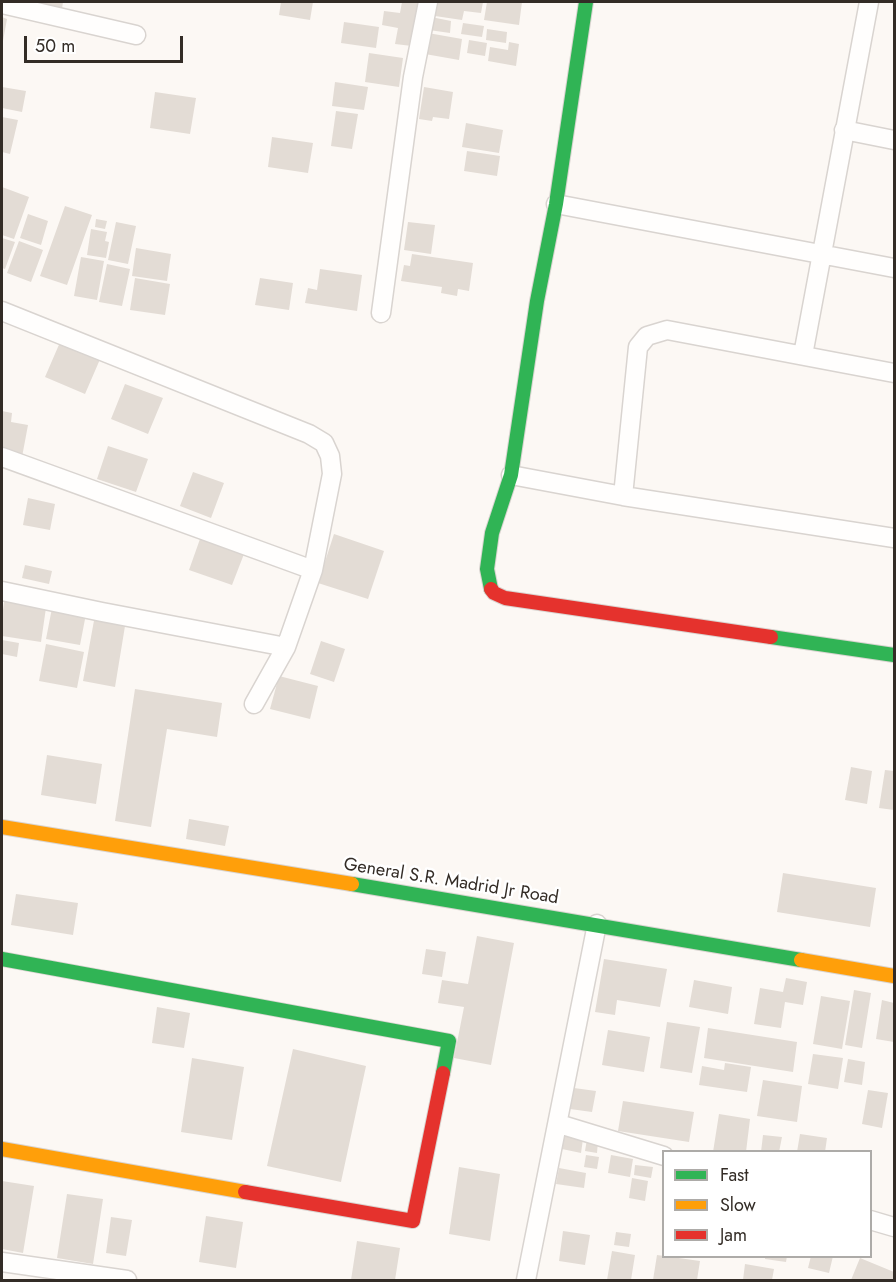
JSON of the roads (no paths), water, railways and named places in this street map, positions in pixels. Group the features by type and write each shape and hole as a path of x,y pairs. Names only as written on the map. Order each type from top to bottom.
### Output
{"street":[{"path":"381,313 413,77 428,2"},
{"path":"586,2 556,204 537,301 511,475 492,533 487,569 489,585 494,593 505,598 894,655"},
{"path":"803,355 869,2"},
{"path":"2,4 136,35"},
{"path":"844,130 894,140"},
{"path":"556,204 894,268"},
{"path":"2,311 309,434 324,443 330,456 332,474 313,570 286,647 254,704"},
{"path":"622,496 638,347 647,336 667,330 894,373"},
{"path":"2,457 313,570"},
{"path":"511,475 622,496 894,537"},
{"path":"2,591 286,647"},
{"name":"General S.R. Madrid Jr Road","path":"2,827 597,924 894,976"},
{"path":"532,1280 597,924"},
{"path":"2,959 449,1041 413,1221 2,1149"},
{"path":"559,1124 662,1156"},
{"path":"872,1221 894,1227"},
{"path":"2,1262 127,1281"}]}
